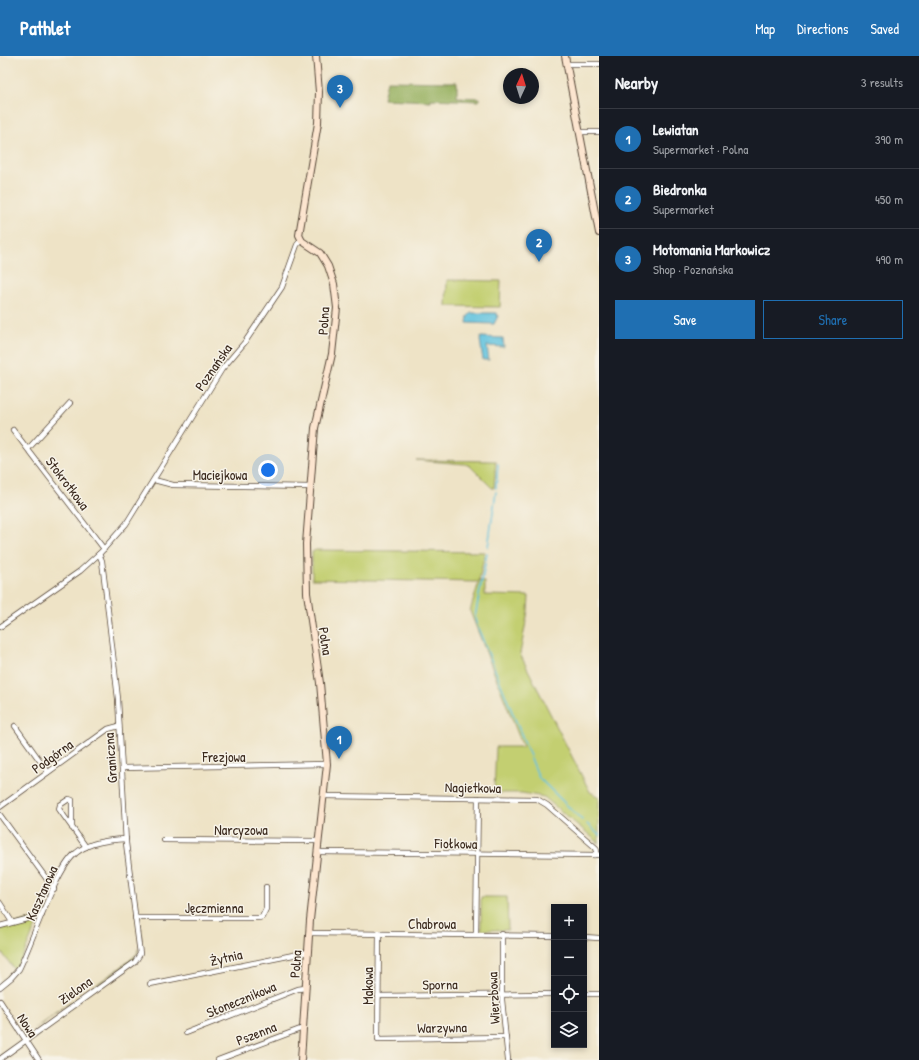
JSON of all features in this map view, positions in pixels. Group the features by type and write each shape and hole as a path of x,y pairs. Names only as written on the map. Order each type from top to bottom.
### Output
{"street":[{"name":"Poznańska","path":"0,627 50,593 99,554 131,518 222,369 245,342 282,287 297,245 301,240 300,230 318,123 319,92 316,56"},
{"path":"564,56 598,220 599,233"},
{"path":"566,64 599,64"},
{"path":"579,132 599,132"},
{"name":"Polna","path":"301,240 320,253 326,263 333,281 337,305 332,354 314,429 312,487 306,540 306,581 320,683 327,764 309,933 301,1060"},
{"path":"28,449 70,403"},
{"name":"Stokrotkowa","path":"13,430 104,549"},
{"name":"Maciejkowa","path":"154,480 173,485 312,487"},
{"name":"Graniczna","path":"99,554 102,561 107,602 119,726 126,839 141,951 137,960"},
{"path":"16,726 48,772"},
{"name":"Podgórna","path":"0,807 108,729 119,726"},
{"name":"Frezjowa","path":"122,768 327,764"},
{"name":"Nagietkowa","path":"324,796 529,799 542,801 596,848 597,855"},
{"path":"476,934 478,798"},
{"path":"72,828 72,799 69,799 59,807 72,828 86,846"},
{"path":"0,815 54,889"},
{"name":"Kasztanowa","path":"0,987 19,969 42,915 69,860 75,853 86,846 126,839"},
{"name":"Narcyzowa","path":"164,840 319,841"},
{"name":"Fiołkowa","path":"318,852 597,855"},
{"name":"Jęczmienna","path":"136,918 259,918 265,913 266,887"},
{"path":"0,903 12,922"},
{"path":"0,926 42,915"},
{"name":"Chabrowa","path":"309,933 502,934 551,936"},
{"name":"Makowa","path":"378,1039 379,933"},
{"name":"Wierzbowa","path":"502,934 502,994 508,1060"},
{"path":"587,937 599,938"},
{"name":"Żytnia","path":"150,984 308,952"},
{"name":"Zielona","path":"0,1059 137,960"},
{"name":"Słonecznikowa","path":"186,1033 296,989 305,988"},
{"name":"Sporna","path":"378,996 551,994"},
{"path":"587,994 599,994"},
{"name":"Nowa","path":"0,1001 39,1060"},
{"name":"Pszenna","path":"218,1060 303,1028"},
{"name":"Warzywna","path":"378,1039 506,1037"}],"green space":[{"path":"387,81 457,82 457,97 479,98 479,101 383,99"},
{"path":"447,280 501,281 500,307 446,306"},
{"path":"416,460 496,461 494,488 492,488 470,466 465,464"},
{"path":"316,550 485,552 479,581 485,582 485,595 529,596 528,611 520,654 590,792 599,797 599,843 544,797 522,793 494,793 496,747 523,747 470,611 479,582 312,579 312,552"},
{"path":"481,897 507,897 508,930 481,930"},
{"path":"34,919 37,923 23,956 13,971 0,983 14,969 0,950 0,929"},
{"path":"138,949 138,953 133,960 34,1029 124,965 137,954"}],"water":[{"path":"471,313 496,313 498,316 494,324 467,323 468,316"},
{"path":"481,337 503,338 504,347 487,346 489,360 483,360 480,340"}],"waterway":[{"path":"496,488 498,464"},
{"path":"488,547 496,492"},
{"path":"487,553 475,617 476,623 539,778 582,820"},
{"path":"587,824 599,835"}],"place":[{"name":"Motomania Markowicz","path":"340,108"},
{"name":"Biedronka","path":"539,262"},
{"name":"Lewiatan","path":"339,759"}]}
